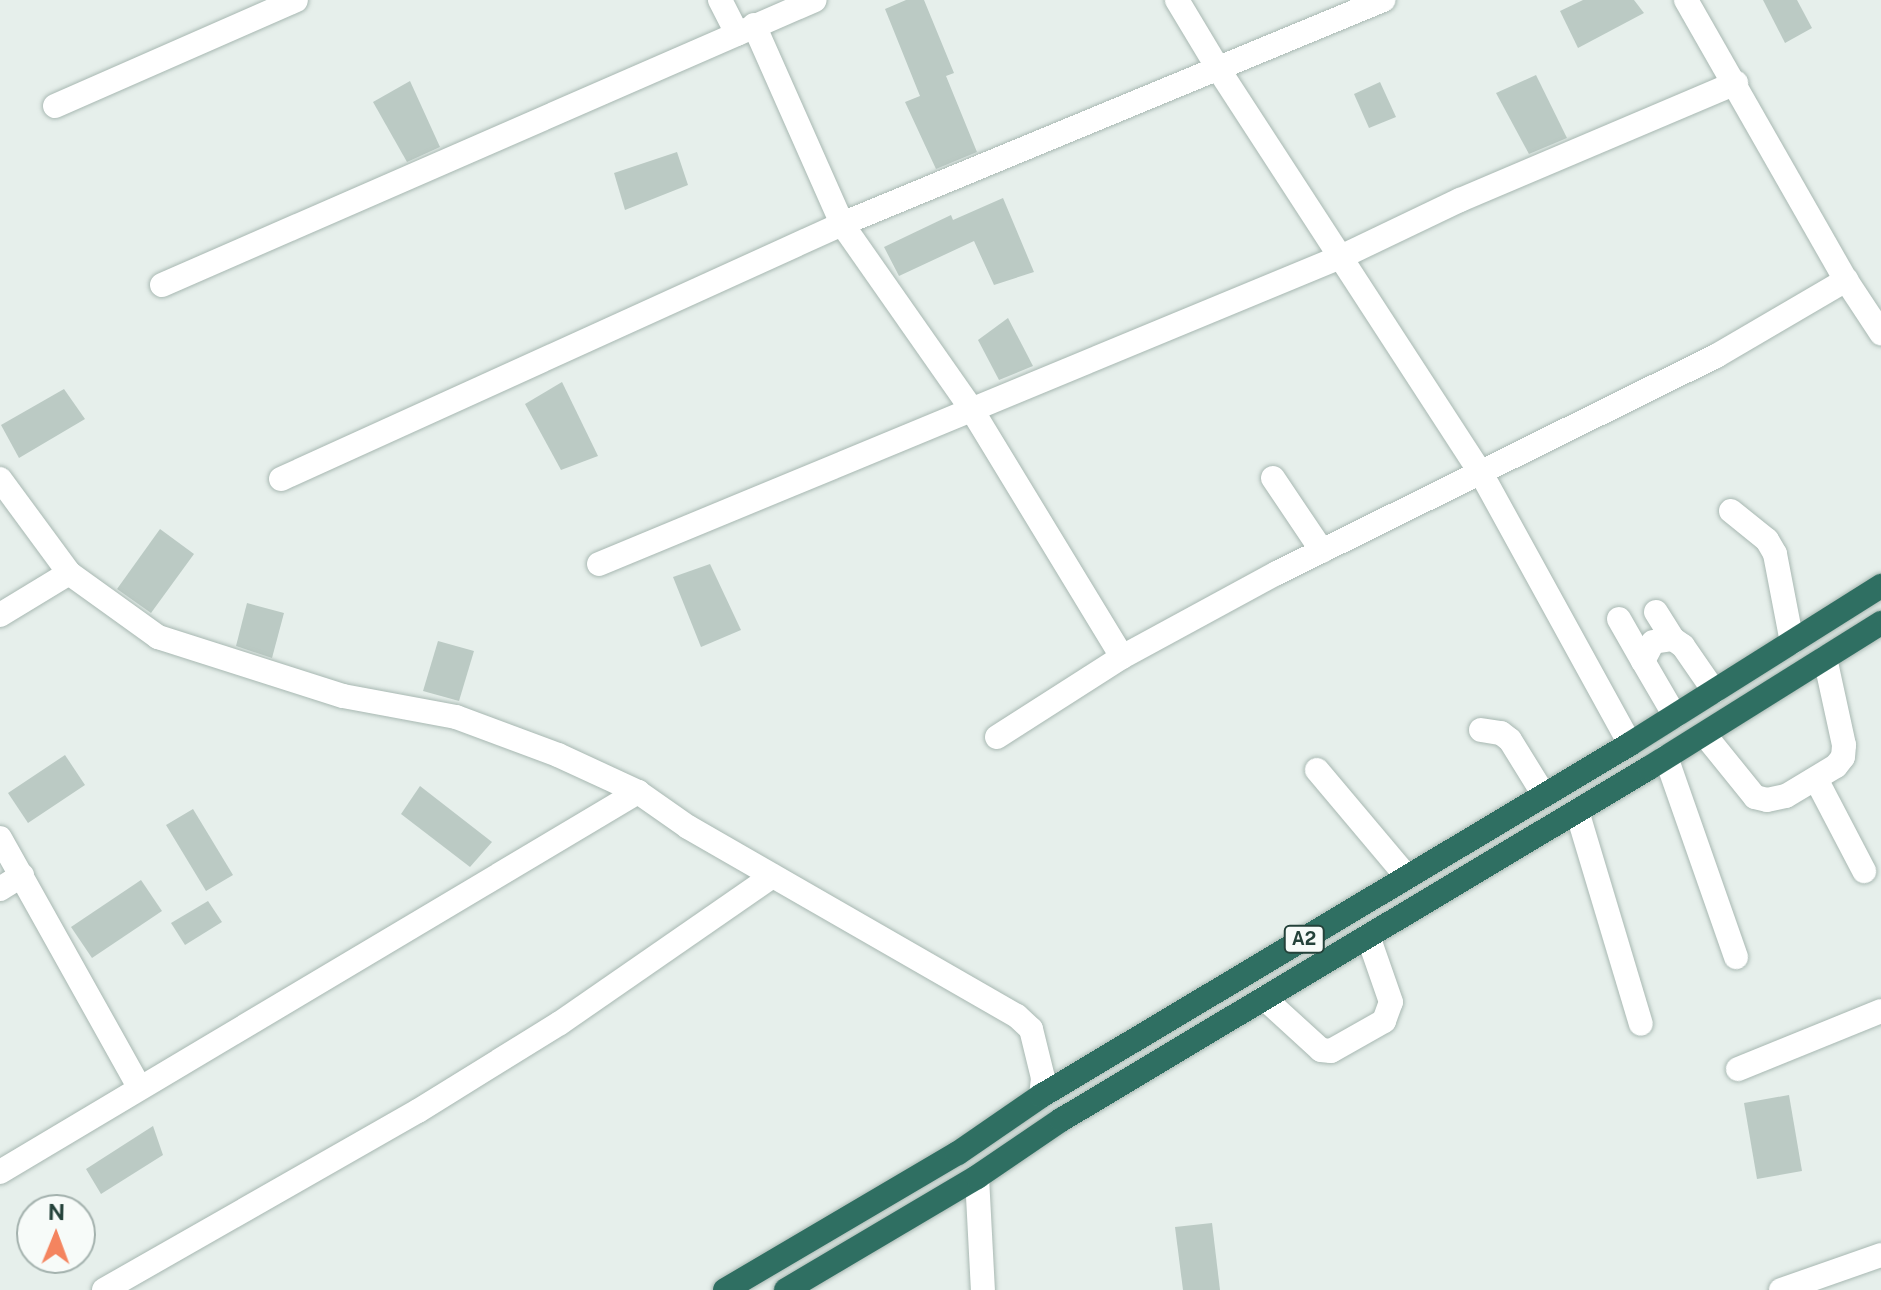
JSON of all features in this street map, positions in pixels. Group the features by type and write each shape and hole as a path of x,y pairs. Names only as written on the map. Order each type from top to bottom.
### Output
{"highway":[{"name":"A2","path":"725,1290 958,1153 1041,1096 1630,744 1881,586"},
{"name":"A2","path":"786,1290 977,1177 1061,1120 1577,811 1881,623"}],"street":[{"path":"55,106 296,0"},
{"path":"720,0 745,30 842,224 972,410 1122,657"},
{"path":"162,285 815,0"},
{"path":"1177,0 1219,70 1343,256 1481,473 1630,744"},
{"path":"281,479 842,224 1383,0"},
{"path":"1686,0 1846,280 1881,333"},
{"path":"599,564 1343,256 1460,200 1736,83"},
{"path":"997,737 1122,657 1322,551 1716,356 1846,280"},
{"path":"1273,478 1322,551"},
{"path":"0,479 69,573 158,637 343,696 456,717 558,755 638,792 772,876 1017,1016 1031,1029 1043,1078 1041,1096"},
{"path":"1731,511 1767,540 1775,554 1792,642"},
{"path":"0,615 69,573"},
{"path":"1656,612 1714,691"},
{"path":"1619,619 1675,716"},
{"path":"1644,665 1653,642 1678,642"},
{"path":"1704,734 1755,797 1767,800 1786,796 1816,779 1836,766 1843,757 1844,745 1825,658"},
{"path":"1481,730 1501,733 1510,740 1544,795"},
{"path":"1666,757 1736,957"},
{"path":"1317,770 1407,877"},
{"path":"1816,779 1864,871"},
{"path":"0,1172 638,792"},
{"path":"1577,811 1641,1024"},
{"path":"0,838 139,1087"},
{"path":"0,889 22,875"},
{"path":"104,1290 470,1079 560,1023 772,876"},
{"path":"1264,998 1321,1050 1331,1051 1384,1021 1391,1002 1368,936"},
{"path":"1738,1069 1881,1011"},
{"path":"977,1177 983,1290"},
{"path":"1781,1290 1881,1255"}],"building":[{"path":"906,0 924,0 954,73 946,76 977,152 936,169 905,102 920,96 885,9"},
{"path":"1583,0 1634,0 1644,13 1578,48 1560,11"},
{"path":"1763,0 1797,0 1812,28 1785,43"},
{"path":"1536,75 1567,138 1529,154 1496,93"},
{"path":"410,81 440,147 407,162 373,102"},
{"path":"1380,82 1396,117 1369,128 1354,94"},
{"path":"677,152 688,185 625,210 614,173"},
{"path":"1003,198 1034,272 994,285 974,241 899,276 884,247 951,215 953,220"},
{"path":"1008,318 1033,366 999,380 978,340"},
{"path":"562,382 598,456 561,470 525,404"},
{"path":"64,389 85,419 19,458 1,425"},
{"path":"160,529 194,554 151,613 117,589"},
{"path":"710,564 741,630 701,647 673,577"},
{"path":"247,603 284,613 272,658 236,646"},
{"path":"438,641 474,651 459,701 423,691"},
{"path":"65,755 85,785 28,823 8,793"},
{"path":"420,786 492,842 470,867 401,814"},
{"path":"193,809 233,875 206,891 166,825"},
{"path":"141,880 162,911 92,958 71,927"},
{"path":"208,901 222,922 185,945 171,923"},
{"path":"1789,1095 1802,1171 1757,1179 1744,1103"},
{"path":"153,1126 163,1155 101,1194 86,1169"},
{"path":"1212,1223 1220,1290 1183,1290 1175,1227"}]}
